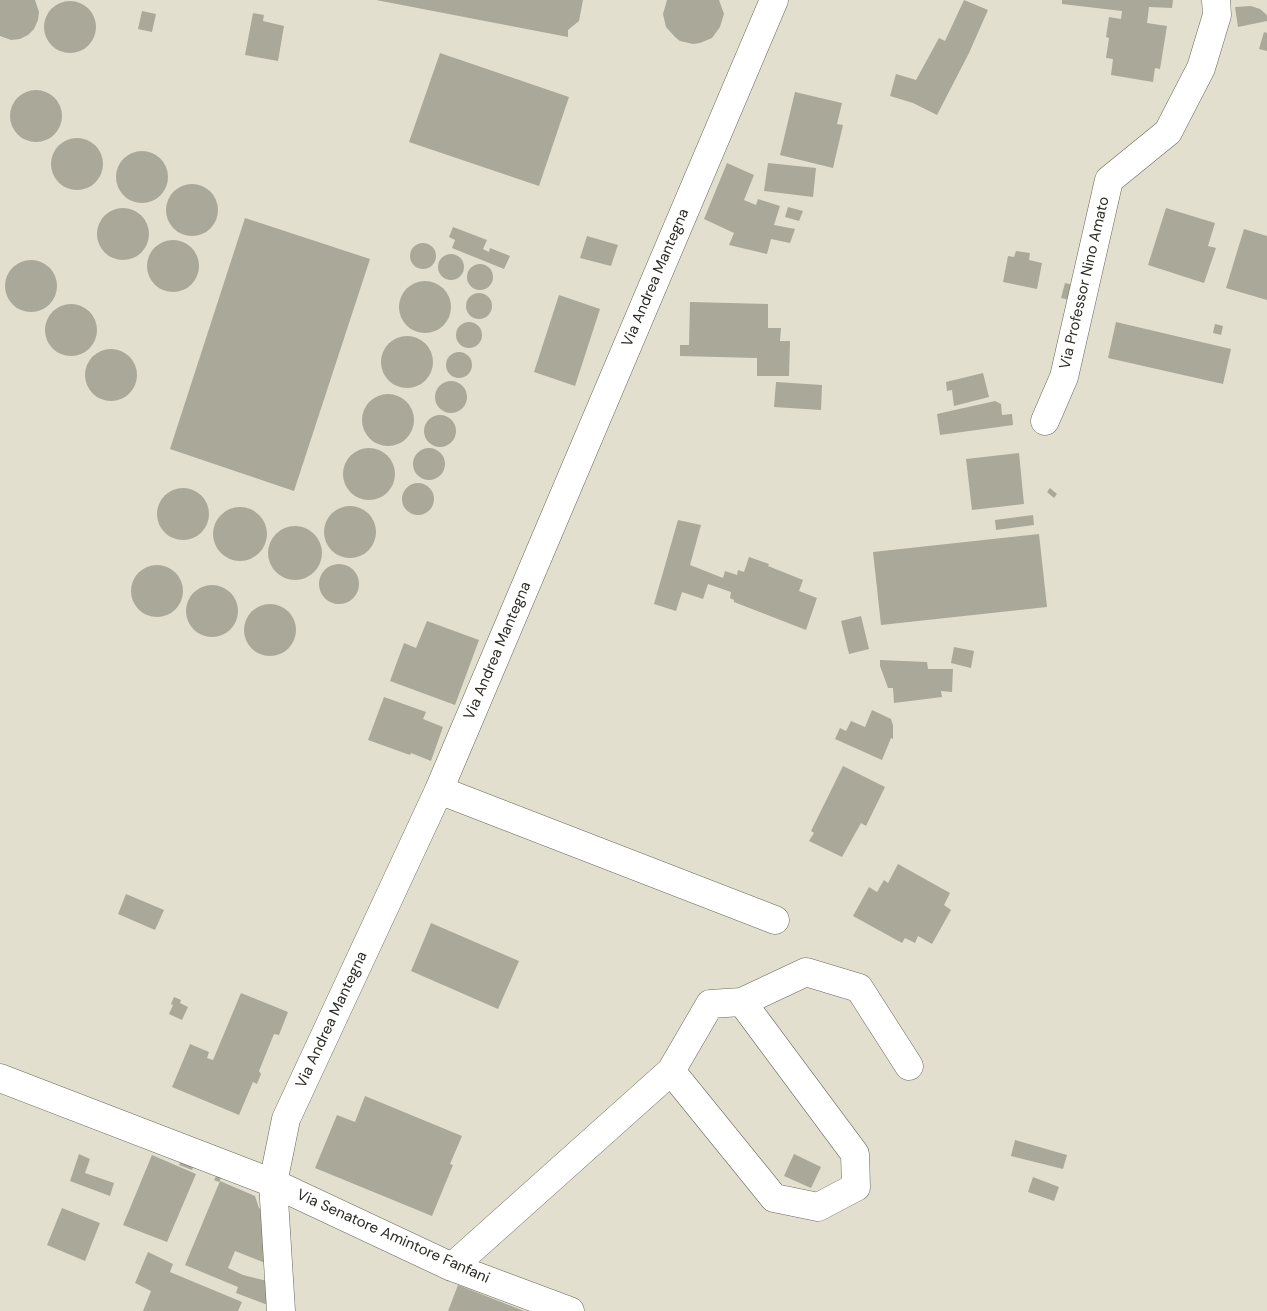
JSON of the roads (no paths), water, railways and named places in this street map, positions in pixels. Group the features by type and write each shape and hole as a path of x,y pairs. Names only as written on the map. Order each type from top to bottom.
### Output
{"street":[{"name":"Via Andrea Mantegna","path":"281,1311 273,1183 286,1119 439,790 774,0"},
{"name":"Via Professor Nino Amato","path":"1045,421 1064,376 1109,180 1168,132 1201,68 1217,15 1216,0"},
{"path":"439,790 775,920"},
{"path":"452,1267 671,1071 710,1004 742,1002 806,972 859,988 909,1066"},
{"path":"671,1071 774,1198 818,1207 856,1187 855,1154 742,1002"},
{"name":"Via Senatore Amintore Fanfani","path":"0,1078 273,1183 452,1267 570,1311"}]}
